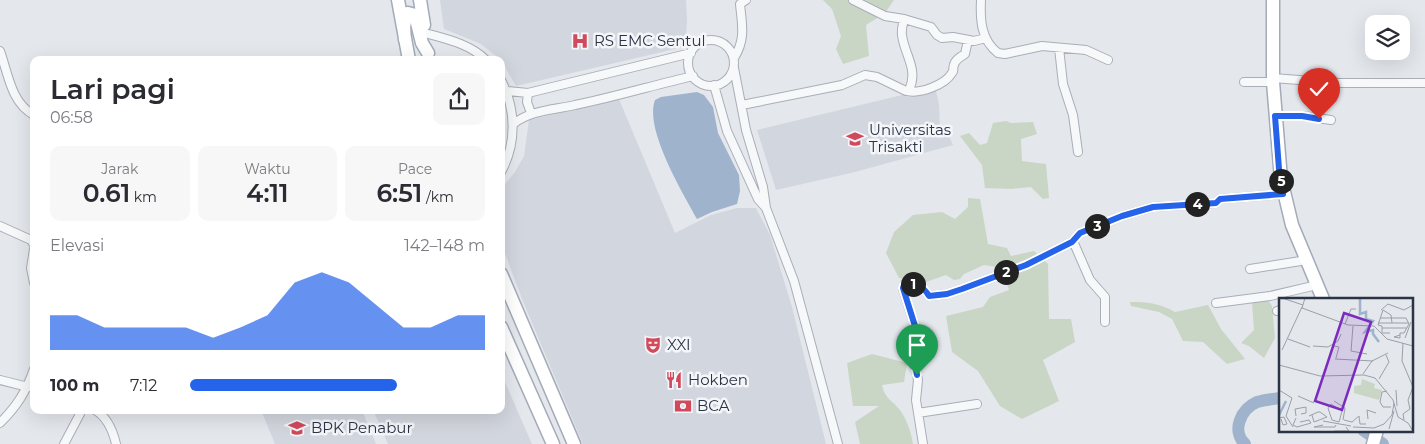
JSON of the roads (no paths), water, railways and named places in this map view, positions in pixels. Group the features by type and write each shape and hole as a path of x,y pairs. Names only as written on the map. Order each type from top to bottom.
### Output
{"main road":[{"path":"398,0 408,56"},
{"path":"420,0 429,56"},
{"path":"1273,0 1273,80 1279,169 1283,194 1292,225 1322,298"},
{"path":"405,40 404,27 406,17 408,13 412,13 415,15 422,42 429,56"},
{"path":"505,283 574,444"},
{"path":"505,336 553,444"}],"street":[{"path":"734,58 741,47 740,4 746,0"},
{"path":"853,0 885,16 904,19 931,27 942,38 953,37 977,41 986,38"},
{"path":"981,0 981,23 986,38 992,48 998,53 1005,54 1042,46 1086,50 1108,60"},
{"path":"904,19 902,36 912,68 911,85 908,91"},
{"path":"425,33 452,40 480,56"},
{"path":"734,68 726,80 714,86 700,82 693,76 689,62 691,53 700,43 714,40 727,46 734,58 734,68 753,155 763,187 766,208 794,281 838,444"},
{"path":"742,104 842,85 866,75 877,77 908,91 922,92 950,76 954,64 965,54 968,40"},
{"path":"1059,48 1063,84 1073,115 1078,152"},
{"path":"0,51 17,100 30,112"},
{"path":"505,164 510,150 513,124 512,112 506,91 528,93 691,53"},
{"path":"513,124 521,117 531,113 575,105 693,76"},
{"path":"1244,82 1273,80 1338,83 1425,83"},
{"path":"714,86 727,131 758,199 766,208"},
{"path":"528,93 527,102 531,113"},
{"path":"1275,116 1302,116 1331,120"},
{"path":"923,444 916,400 918,380 913,355 915,326 903,288 904,285 918,284 925,288 929,296 947,294 1026,265 1073,241 1080,233 1111,220 1153,207 1216,203 1220,199 1283,194"},
{"path":"0,227 30,240"},
{"path":"1073,241 1090,280 1105,297 1105,322"},
{"path":"1250,269 1307,260"},
{"path":"1216,303 1270,296 1317,286"},
{"path":"0,380 28,387"},
{"path":"0,423 19,402 30,381"},
{"path":"918,413 977,404"},
{"path":"64,444 80,414"},
{"path":"100,414 114,433 116,444"}],"water":[{"path":"697,92 704,95 713,107 718,133 739,175 740,191 737,204 697,219 675,178 660,144 653,112 655,100 661,97"}],"waterway":[{"path":"1245,444 1241,439 1238,427 1242,415 1251,405 1257,402 1279,398"},
{"path":"1366,432 1383,444"}],"place":[{"name":"RS EMC Sentul","path":"580,41"},
{"name":"Universitas Trisakti","path":"855,139"},
{"name":"XXI","path":"653,345"},
{"name":"Hokben","path":"674,380"},
{"name":"BCA","path":"683,406"},
{"name":"BPK Penabur","path":"297,428"}]}
